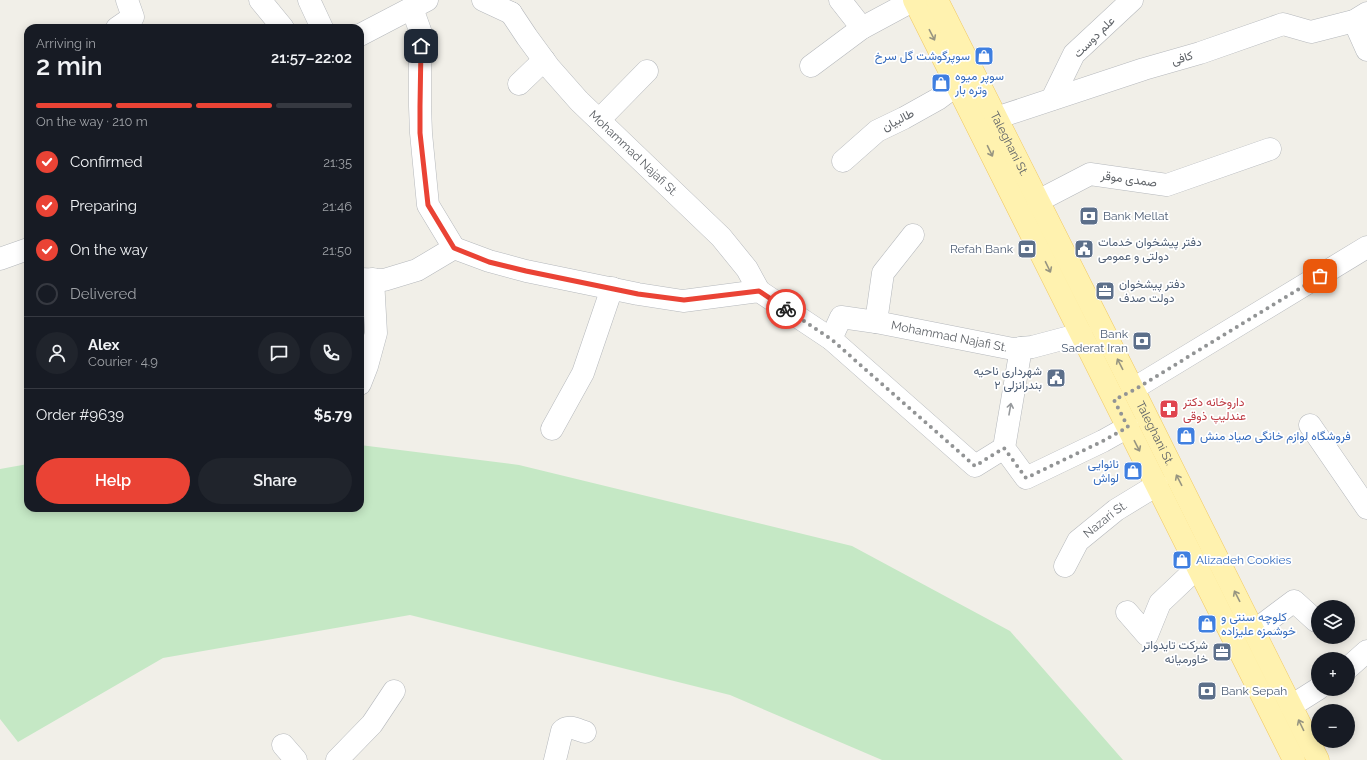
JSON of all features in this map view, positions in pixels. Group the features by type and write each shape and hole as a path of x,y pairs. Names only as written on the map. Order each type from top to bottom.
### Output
{"main road":[{"name":"Taleghani St.","path":"914,0 1294,760"},
{"name":"Taleghani St.","path":"937,0 1134,390 1318,760"},
{"path":"1114,400 1134,390"}],"street":[{"path":"123,24 133,17 127,0"},
{"path":"260,0 280,24"},
{"path":"309,0 320,24"},
{"path":"483,0 512,6"},
{"path":"840,0 862,28"},
{"path":"811,66 862,28 914,0"},
{"name":"علم دوست","path":"1052,99 1074,54 1132,0"},
{"path":"364,33 420,4 422,36 420,56 420,133 428,205 454,248 489,262 518,269 612,288 684,300 759,291 831,339 975,466 1004,448"},
{"name":"Mohammad Najafi St.","path":"512,6 527,37 544,60 579,101 721,238 747,270 759,291"},
{"path":"1361,17 1367,50"},
{"name":"کافی","path":"996,118 1144,69 1200,53 1283,24 1311,32 1361,17"},
{"path":"519,84 544,60"},
{"path":"599,120 647,71"},
{"name":"طالبیان","path":"843,161 878,131 904,118 957,85"},
{"name":"صمدی موقر","path":"1038,201 1090,174 1167,185 1270,149"},
{"path":"876,322 883,273 913,235"},
{"path":"1134,390 1367,247"},
{"path":"364,374 376,333 366,279 384,280 417,270 454,248"},
{"path":"0,259 24,250"},
{"path":"552,429 583,373 612,288"},
{"name":"Mohammad Najafi St.","path":"831,339 841,317 876,322 1013,350 1081,334"},
{"path":"1021,348 1004,448 1026,478 1103,441 1128,427"},
{"path":"1310,424 1367,508"},
{"name":"Nazari St.","path":"1065,566 1078,541 1116,510 1156,485"},
{"path":"1127,612 1147,635 1160,603 1198,567"},
{"path":"1254,631 1294,602 1311,617"},
{"path":"1355,662 1367,652"},
{"path":"338,760 372,724 394,691"},
{"path":"1291,706 1311,693"},
{"path":"554,760 564,728 568,727 585,732"}],"green space":[{"path":"364,446 519,465 852,546 1010,631 1123,760 882,760 730,695 410,615 163,658 18,742 0,719 0,469 24,465 24,512 364,512"}],"way so far":[{"path":"786,309 831,339 975,466 1004,448 1026,478 1103,441 1128,427 1114,400 1134,390 1320,276"}],"place":[{"name":"سوپرگوشت گل سرخ","path":"984,56"},
{"name":"سوپر میوه وتره بار","path":"941,83"},
{"name":"Bank Mellat","path":"1089,216"},
{"name":"Refah Bank","path":"1027,249"},
{"name":"دفتر پیشخوان خدمات دولتی و عمومی","path":"1084,249"},
{"name":"دفتر پیشخوان دولت صدف","path":"1105,291"},
{"name":"Bank Saderat Iran","path":"1142,341"},
{"name":"شهرداری ناحیه ۲ بندرانزلی","path":"1056,378"},
{"name":"داروخانه دکتر عندلیپ ذوقی","path":"1169,409"},
{"name":"فروشگاه لوازم خانگی صیاد منش","path":"1186,436"},
{"name":"نانوایی لواش","path":"1133,471"},
{"name":"Alizadeh Cookies","path":"1182,560"},
{"name":"کلوچه سنتی و خوشمزه علیزاده","path":"1207,624"},
{"name":"شرکت تایدواتر خاورمیانه","path":"1222,652"},
{"name":"Bank Sepah","path":"1207,691"}],"route":[{"path":"421,46 420,133 428,205 454,248 489,262 638,294 684,300 759,291 786,309"}]}
